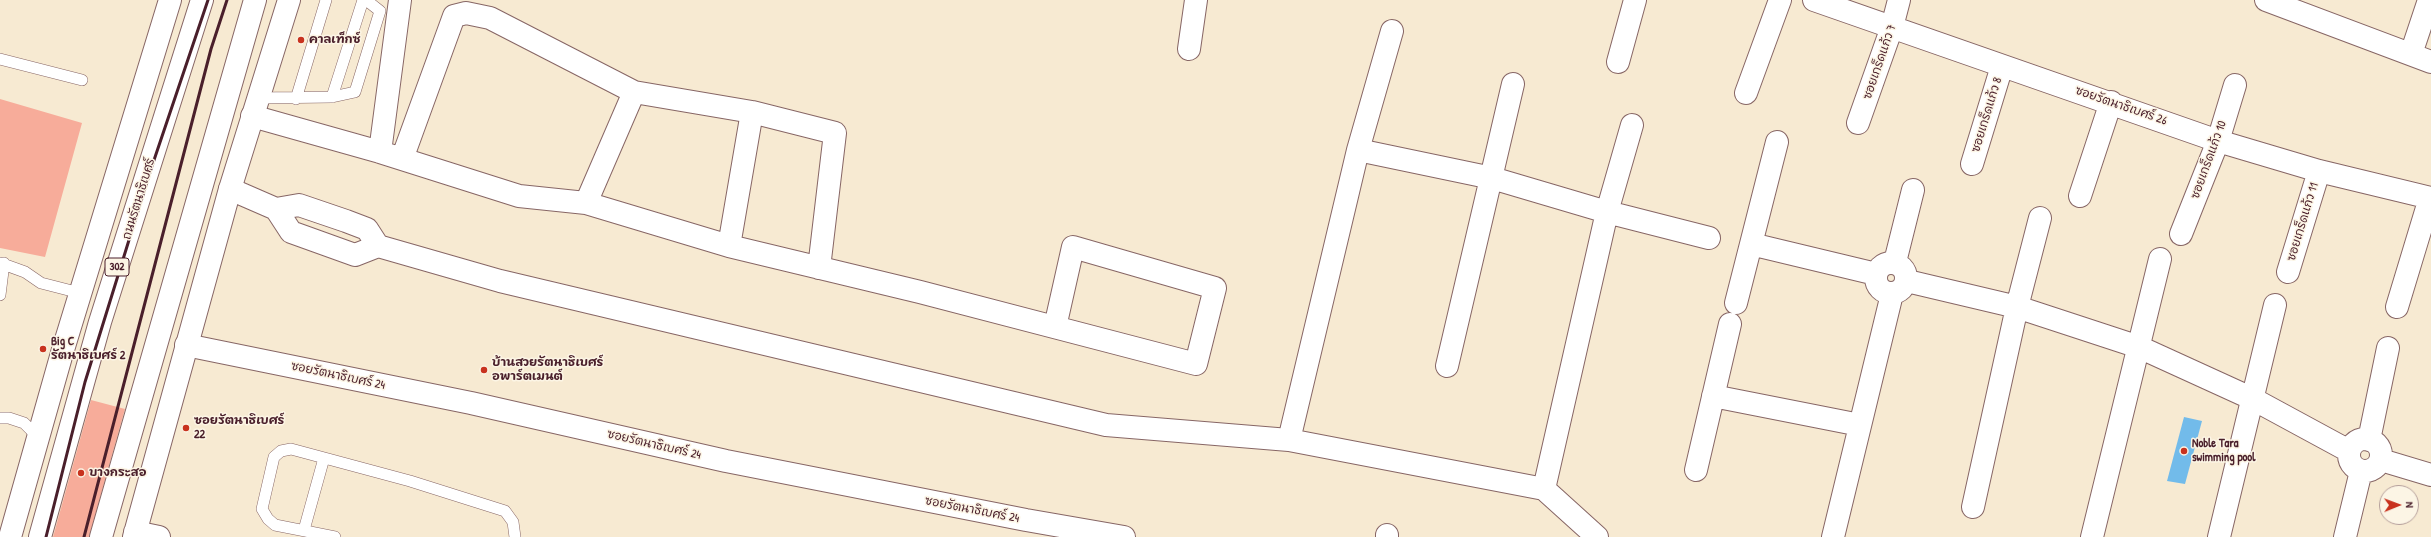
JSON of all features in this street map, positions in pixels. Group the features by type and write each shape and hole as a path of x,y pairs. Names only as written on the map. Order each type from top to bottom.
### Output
{"street":[{"name":"302","path":"10,537 80,293 170,0"},
{"name":"ถนนรัตนาธิเบศร์","path":"40,537 100,322 202,0"},
{"path":"101,537 255,0"},
{"path":"159,537 135,535 230,189 289,0"},
{"path":"380,152 400,0"},
{"path":"1189,49 1196,0"},
{"path":"1618,62 1635,0"},
{"path":"1746,93 1780,0"},
{"name":"ซอยรัตนาธิเบศร์ 26","path":"1814,0 2002,66 2111,102 2218,141 2319,171 2431,198"},
{"name":"ซอยเกร็ดแก้ว 7","path":"1858,123 1892,27 1898,0"},
{"path":"2266,0 2421,58 2429,0"},
{"path":"402,159 454,16 460,14 490,18 634,92 752,112 835,133 819,268"},
{"path":"1289,440 1358,150 1392,31"},
{"name":"ซอยเกร็ดแก้ว 8","path":"1972,164 2002,66"},
{"path":"1447,366 1513,84"},
{"name":"ซอยเกร็ดแก้ว 10","path":"2182,234 2218,141 2235,86"},
{"path":"586,203 634,92"},
{"path":"2080,196 2111,102"},
{"path":"255,107 380,152 519,196 586,203 729,246 1055,327 1196,364 1215,288 1073,247 1055,327"},
{"path":"729,246 752,112"},
{"path":"1544,489 1607,212 1632,125"},
{"path":"1736,303 1777,142"},
{"path":"1358,150 1492,178 1607,212 1709,238"},
{"name":"ซอยเกร็ดแก้ว 11","path":"2288,272 2319,171"},
{"path":"230,189 276,209 292,232 355,255 378,246 500,281 1106,425 1289,440 1544,489 1597,537"},
{"path":"1895,262 1912,190"},
{"path":"2397,307 2431,198"},
{"path":"276,209 299,205 346,221 366,229 378,246"},
{"path":"1972,507 2017,307 2040,218"},
{"path":"1751,244 1876,274"},
{"path":"2092,537 2160,259"},
{"path":"1833,537 1860,425 1899,288 1904,269 1895,262 1883,264 1876,274 1878,288 1899,288 2017,307 2139,347 2253,399 2349,451"},
{"path":"2219,537 2275,305"},
{"path":"1696,470 1730,324"},
{"name":"ซอยรัตนาธิเบศร์ 24","path":"186,345 471,403 726,461 1026,520 1124,537"},
{"path":"2369,440 2388,348"},
{"path":"1713,396 1860,425"},
{"path":"2369,440 2379,447 2381,460 2373,470 2361,471 2351,464 2349,451 2357,441 2369,440"},
{"path":"2381,460 2431,475"},
{"path":"2345,537 2361,471"}],"lane":[{"path":"296,99 326,0"},
{"path":"332,97 363,0"},
{"path":"255,107 296,99 332,97 350,94 358,88 380,11 366,0"},
{"path":"0,58 82,80"},
{"path":"0,295 2,263 25,272 41,284 80,293"},
{"path":"0,418 9,418 24,422 39,438"},
{"path":"336,537 275,525 268,519 262,509 274,458 281,451 291,449 410,481 505,510 513,522 515,537"},
{"path":"304,530 324,458"}],"water":[{"name":"Noble Tara swimming pool","path":"2184,417 2202,421 2185,484 2167,481"}],"building":[{"path":"0,99 82,123 45,257 0,248"},
{"name":"บางกระสอ","path":"91,400 125,409 89,537 53,537"}],"railway":[{"path":"46,537 85,382 151,169 208,0"},
{"path":"84,537 211,49 227,0"}],"place":[{"name":"คาลเท็กซ์","path":"301,40"},
{"name":"Big C รัตนาธิเบศร์ 2","path":"43,349"},
{"name":"บ้านสวยรัตนาธิเบศร์ อพาร์ตเมนต์","path":"484,370"},
{"name":"ซอยรัตนาธิเบศร์ 22","path":"186,428"},
{"name":"Noble Tara swimming pool","path":"2184,451"},
{"name":"บางกระสอ","path":"81,473"}]}
